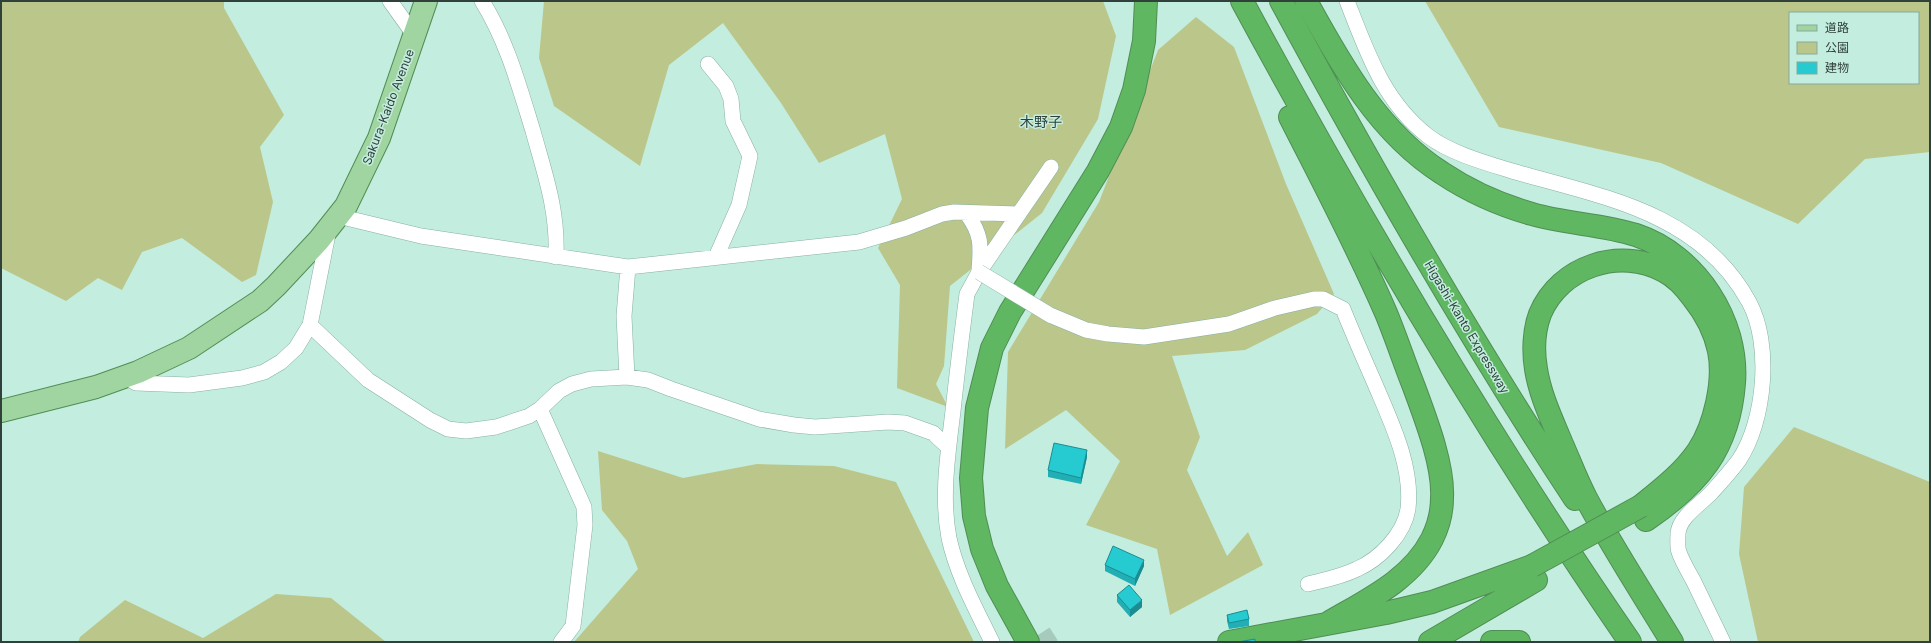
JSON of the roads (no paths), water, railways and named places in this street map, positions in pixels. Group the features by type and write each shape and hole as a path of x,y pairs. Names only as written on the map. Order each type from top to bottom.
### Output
{"highway":[{"path":"1028,642 997,586 982,549 974,516 971,478 977,408 992,348 1010,312 1098,171 1121,127 1134,90 1144,41 1146,1"},
{"path":"1232,1 1346,229 1386,313 1424,413 1440,475 1442,497 1439,518 1433,538 1420,559 1397,580 1328,623"},
{"path":"1242,1 1312,128 1452,369 1578,566 1630,642"},
{"name":"Higashi-Kanto Expressway","path":"1281,1 1356,138 1480,349 1547,456 1672,642"},
{"path":"1306,1 1335,53 1355,84 1388,128 1408,147 1441,173 1480,194 1532,214 1637,236 1660,247 1687,267 1717,306 1729,335 1734,354 1733,398 1728,422 1719,446 1706,468 1694,482 1666,507 1644,513 1534,573 1430,642"},
{"path":"1644,513 1699,450 1707,434 1717,403 1720,373 1719,352 1715,338 1699,305 1676,279 1666,272 1643,263 1631,261 1602,262 1590,266 1572,276 1560,285 1546,304 1540,315 1536,332 1536,369 1549,412 1586,498 1672,642"},
{"path":"1229,642 1386,613 1432,602 1534,573"},
{"path":"1492,642 1519,642"}],"main road":[{"name":"Sakura-Kaido Avenue","path":"1,411 96,387 125,376 189,348 260,301 308,251 346,206 379,138 426,1"}],"street":[{"path":"390,1 415,36"},
{"path":"482,1 506,46 524,100 554,208 557,233 556,257"},
{"path":"1347,1 1371,65 1391,97 1429,137 1484,163 1637,208 1665,220 1691,237 1712,254 1731,275 1750,303 1760,333 1763,366 1761,401 1751,434 1739,460 1711,492 1687,516 1678,530 1678,551 1723,642"},
{"path":"708,64 726,86 731,98 733,121 750,156 739,206 716,257"},
{"path":"992,642 972,602 957,565 950,539 946,494 948,447 967,294 979,272 1051,167"},
{"path":"125,376 136,383 189,385 242,378 264,372 281,362 296,348 310,325 334,221 421,236 628,267 659,265 716,257 859,242 906,228 942,214 954,212 967,214 1019,214"},
{"path":"967,214 976,226 980,239 979,272"},
{"path":"627,377 624,316 628,267"},
{"path":"979,272 1050,315 1086,330 1108,334 1144,336 1229,324 1275,308 1314,299 1323,299 1343,308 1392,424 1405,466 1408,490 1408,510 1403,525 1393,541 1375,558 1353,571 1308,584"},
{"path":"310,325 368,380 430,420 448,429 466,431 496,427 529,416 540,410 559,391 572,384 591,379 627,377 648,380 759,419 794,425 815,427 888,422 905,424 933,434 948,447"},
{"path":"540,410 584,507 585,526 573,626 561,642"}],"tunnel":[{"path":"1041,642 1055,633"}],"district":[{"name":"木野子","path":"1041,121"}]}
